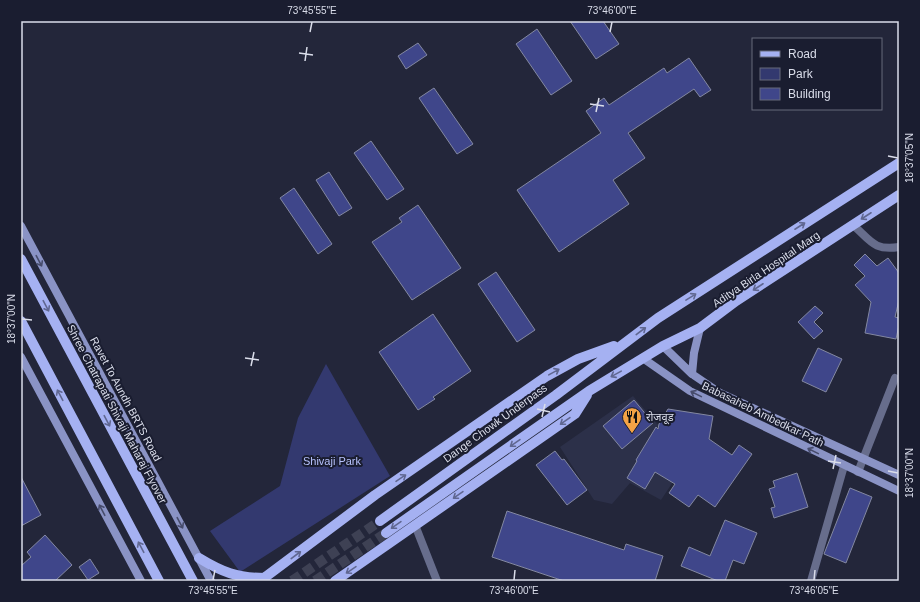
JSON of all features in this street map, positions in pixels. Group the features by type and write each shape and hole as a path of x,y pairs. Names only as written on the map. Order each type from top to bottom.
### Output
{"main road":[{"name":"Aditya Birla Hospital Marg","path":"624,343 658,318 899,163"},
{"name":"Aditya Birla Hospital Marg","path":"589,391 644,359 663,346 700,328 736,301 899,195"},
{"name":"Shree Chatrapati Shivaji Maharaj Flyover","path":"21,259 193,581"},
{"path":"21,321 159,581"},
{"path":"199,558 219,570 234,575 263,580 375,495 547,376 578,359 624,343"},
{"name":"Dange Chowk Underpass","path":"380,521 556,395 624,343"},
{"path":"335,581 575,414 589,391"},
{"path":"386,533 589,391"}],"street":[{"path":"853,225 878,247 888,249 899,247"},
{"name":"Ravet To Aundh BRTS Road","path":"21,226 211,581"},
{"name":"Babasaheb Ambedkar Path","path":"700,328 694,353 692,374 720,393 899,475"},
{"path":"663,346 692,374"},
{"path":"21,357 141,581"},
{"name":"Babasaheb Ambedkar Path","path":"644,359 690,391 899,491"},
{"path":"858,472 862,458 895,378"},
{"path":"811,581 844,466"},
{"path":"416,525 437,581"}],"shaded area":[{"path":"633,396 657,424 696,447 661,500 630,483 612,504 594,500 560,447"}],"green space":[{"name":"Shivaji Park","path":"326,364 390,476 240,572 210,531 280,486 298,418"}],"building":[{"path":"570,21 603,21 619,44 596,59"},
{"path":"537,29 572,81 551,95 516,44"},
{"path":"418,43 427,55 406,69 398,56"},
{"path":"689,58 711,90 700,97 694,89 628,133 645,158 613,180 629,204 559,252 517,190 601,133 586,111 604,98 609,105 664,68 667,73"},
{"path":"434,88 473,144 457,154 419,98"},
{"path":"371,141 404,189 387,200 354,153"},
{"path":"329,172 352,208 339,216 316,180"},
{"path":"294,188 332,244 318,254 280,198"},
{"path":"418,205 461,268 412,300 372,242 402,222 399,218"},
{"path":"865,254 877,266 888,258 899,273 899,300 895,317 899,318 899,325 896,339 865,333 871,302 855,285 865,276 854,265"},
{"path":"496,272 535,330 517,342 478,284"},
{"path":"815,306 823,313 814,322 823,331 814,339 798,322"},
{"path":"433,314 471,371 433,397 435,399 418,410 379,352"},
{"path":"818,348 842,359 826,392 802,381"},
{"path":"634,400 653,423 622,449 603,426"},
{"path":"668,409 713,416 709,439 732,455 739,445 752,454 715,507 698,495 689,507 669,493 675,484 655,472 645,489 627,478 656,427 658,429 659,424"},
{"path":"555,451 562,460 564,459 587,490 567,505 536,465"},
{"path":"797,473 808,507 774,518 771,508 775,507 769,489 775,487 773,481"},
{"path":"21,477 41,515 21,526"},
{"path":"850,488 872,497 846,563 824,554"},
{"path":"507,511 624,550 626,544 663,556 655,581 564,581 492,557"},
{"path":"725,520 757,533 744,564 733,560 725,581 718,581 681,566 689,547 710,556"},
{"path":"45,535 72,565 55,581 21,581 21,566 31,557 27,552"},
{"path":"90,559 99,573 88,580 79,567"}],"tunnel":[{"path":"292,581 380,521"},
{"path":"315,581 386,533"}],"place":[{"name":"रोजवूड","path":"632,434"}]}
